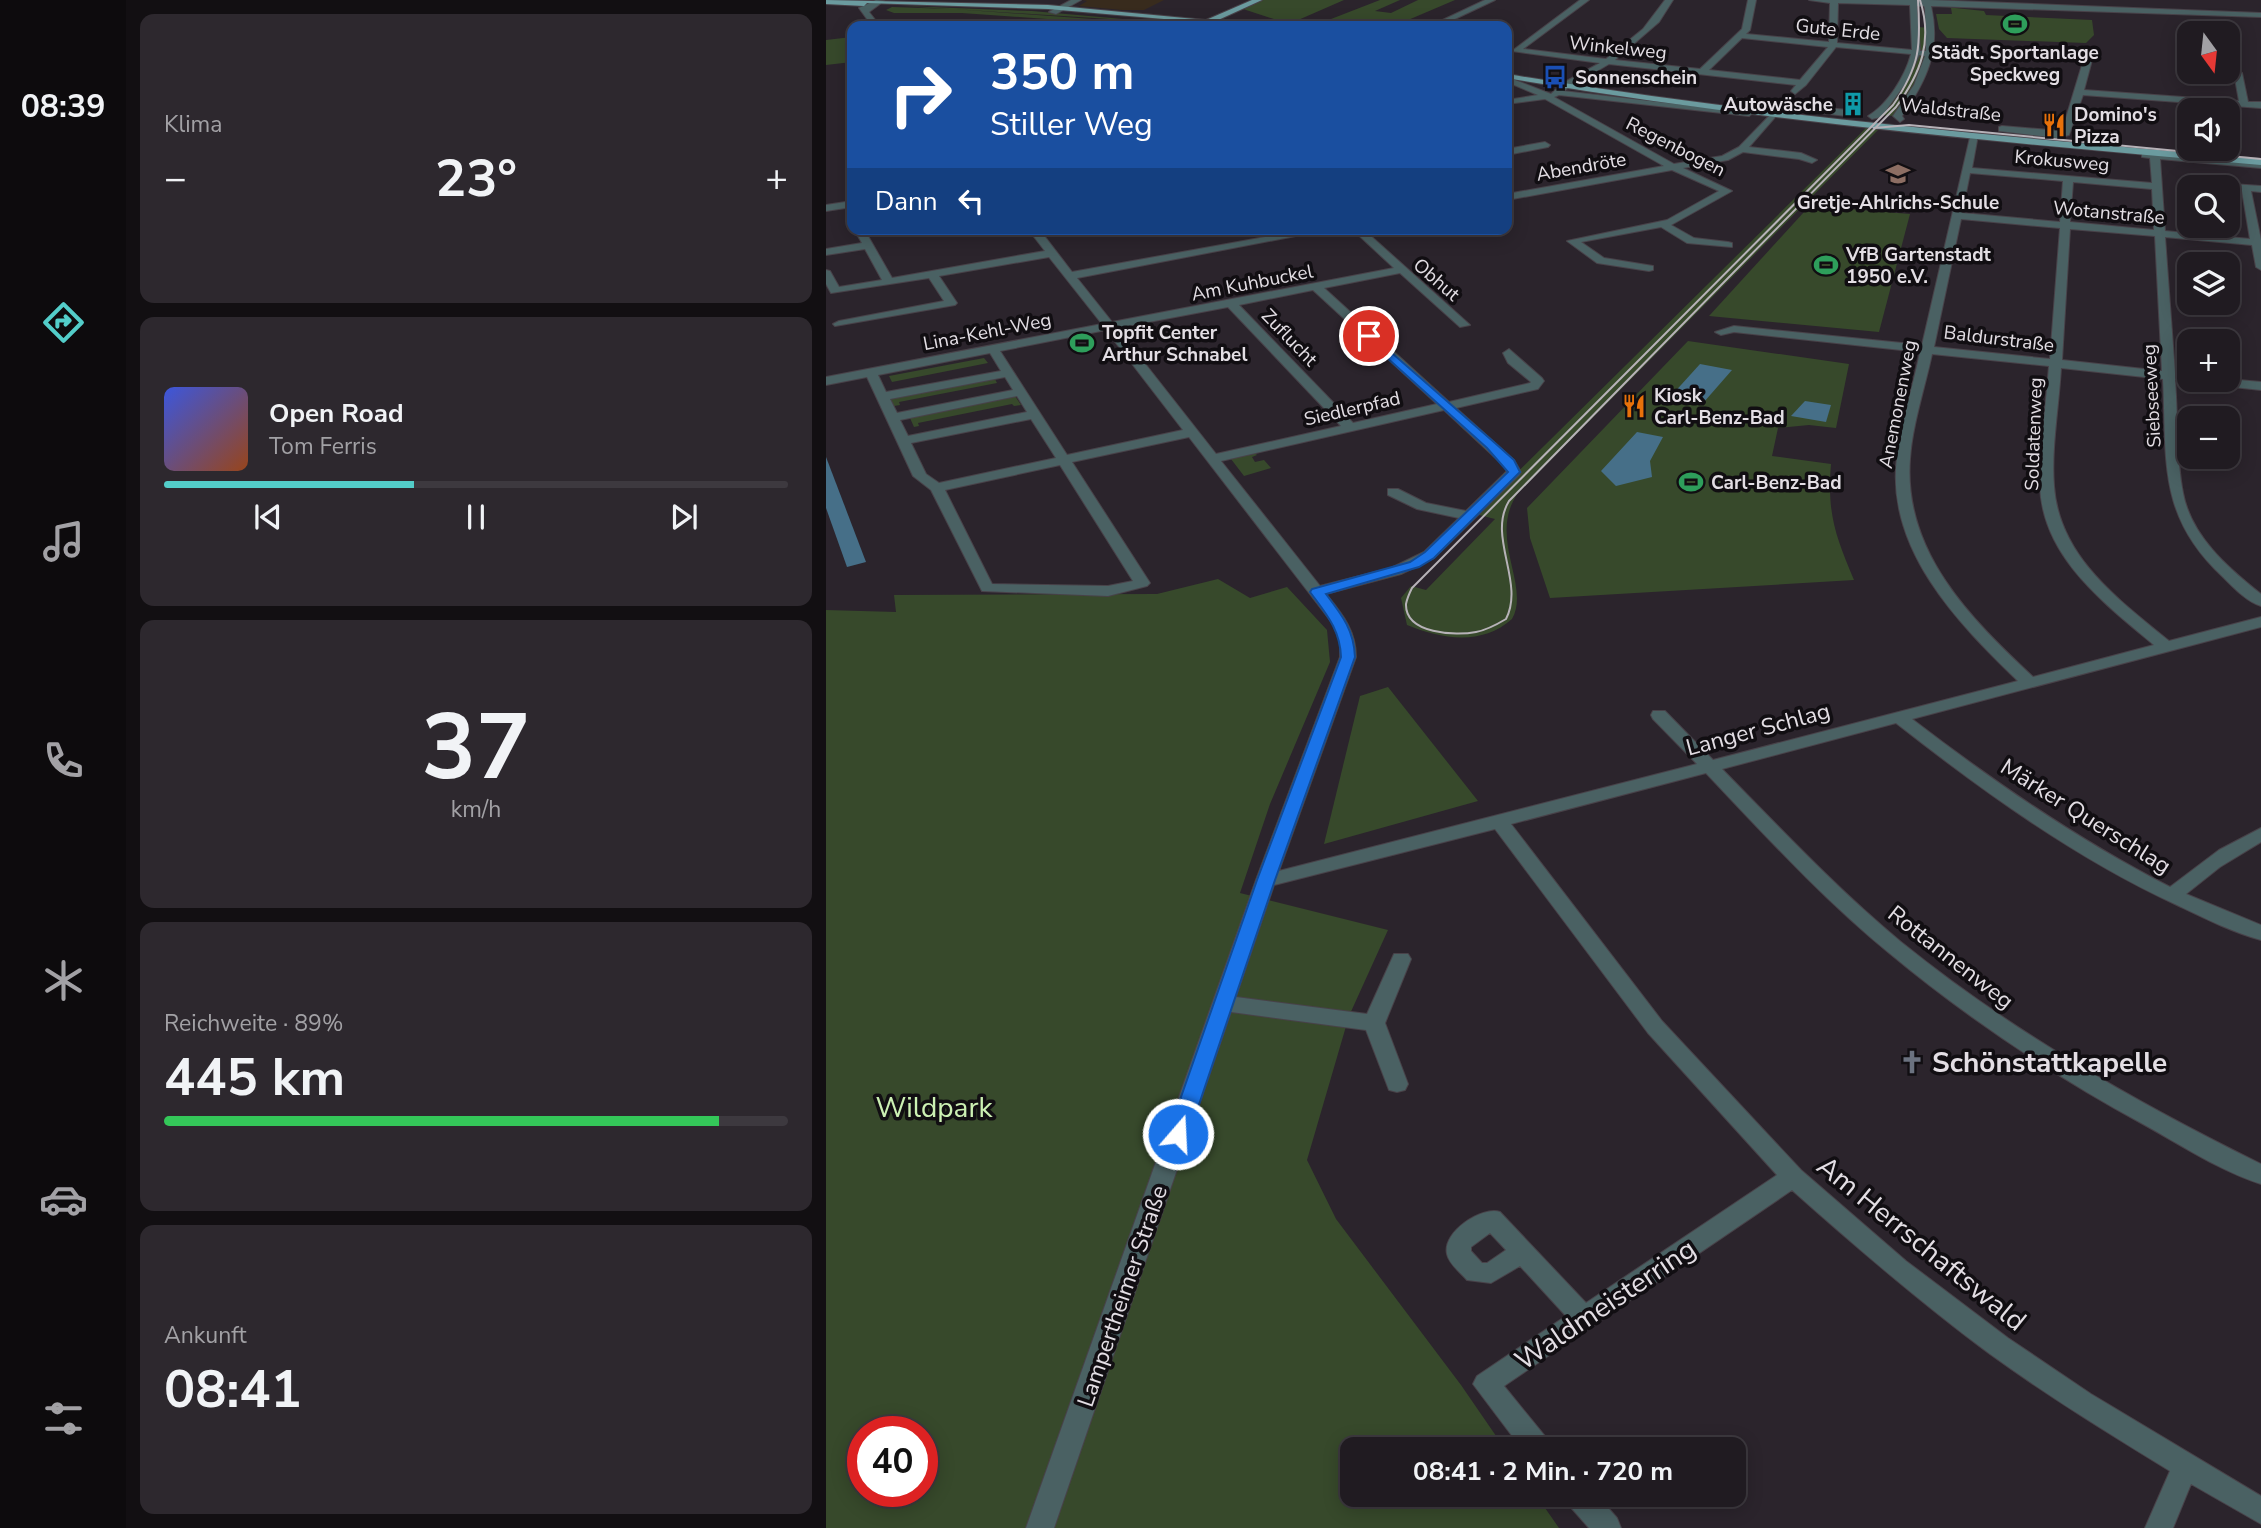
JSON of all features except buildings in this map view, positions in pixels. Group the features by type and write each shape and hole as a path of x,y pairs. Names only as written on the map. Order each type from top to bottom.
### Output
{"main road":[{"path":"854,0 1054,10 1174,21"},
{"path":"1201,21 1256,1"},
{"path":"1213,21 1256,1"},
{"path":"826,2 867,8"},
{"path":"1064,9 1177,21"},
{"name":"Waldstraße","path":"1512,75 1568,88 1859,116 1973,132 2261,161"},
{"name":"Waldstraße","path":"1532,76 1568,88"},
{"name":"Waldstraße","path":"1595,90 2132,151 2261,161"},
{"path":"1772,116 1783,110"},
{"path":"1900,115 1913,124"},
{"path":"1973,132 2002,129"}],"street":[{"path":"1054,10 1070,0"},
{"path":"1054,10 1064,9 1077,0"},
{"path":"1445,21 1491,0"},
{"name":"Winkelweg","path":"1585,0 1516,50 1803,83"},
{"path":"1512,101 1568,88 1655,22 1666,9 1669,0"},
{"path":"1702,72 1742,36 1747,27 1752,0"},
{"path":"1813,0 2010,4 2094,10 2261,15"},
{"path":"1783,110 1833,45 1834,0"},
{"path":"2089,0 2094,10"},
{"path":"2173,0 2181,13"},
{"path":"874,21 867,8 879,2"},
{"path":"1882,110 1899,89 1916,53 1913,2"},
{"path":"1859,116 1882,110 1900,115 1923,79 1931,54 1932,38 1926,2"},
{"name":"Gute Erde","path":"1742,36 1931,54"},
{"path":"2089,55 2090,62 2078,92 2177,99"},
{"name":"Waldstraße","path":"1512,74 1528,72 1532,76"},
{"name":"Waldstraße","path":"1512,77 1528,86 1568,88 1772,116"},
{"path":"2240,83 2244,104"},
{"name":"Regenbogen","path":"1568,88 1674,168 1727,191 1701,207 1663,224 1572,241 1601,261 1649,268"},
{"name":"Waldstraße","path":"2002,129 2064,134 2078,92"},
{"name":"Waldstraße","path":"1638,94 1665,94 1783,110 1859,116"},
{"path":"2240,104 2261,105"},
{"name":"Abendröte","path":"1512,196 1725,158 1742,149 1772,116"},
{"name":"Anemonenweg","path":"1973,132 1903,459 1902,493 1910,528 1924,562 1951,603 1977,634 2030,682"},
{"path":"1512,151 1545,145"},
{"name":"Abendröte","path":"1742,149 1801,156 1812,160"},
{"name":"Waldstraße","path":"2132,151 2155,157 2261,161"},
{"name":"Siebseeweg","path":"2155,157 2176,494 2186,524 2207,554 2261,601"},
{"name":"Krokusweg","path":"1965,170 2156,186"},
{"name":"Soldatenweg","path":"2067,178 2047,485 2054,525 2077,564 2116,605 2166,647"},
{"path":"2240,188 2261,190"},
{"path":"2246,188 2259,243 2261,268"},
{"path":"826,208 847,204"},
{"name":"Wotanstraße","path":"1955,215 2259,243"},
{"path":"1663,224 1690,241 1728,245"},
{"path":"862,235 888,281"},
{"name":"Lampertheimer Straße","path":"1040,1528 1266,880 1348,657 1348,642 1341,624 1052,253 1041,235"},
{"path":"1070,276 1294,235"},
{"name":"Obhut","path":"1363,235 1464,325"},
{"path":"826,252 869,248"},
{"path":"826,273 835,291 1052,253"},
{"name":"Am Kuhbuckel","path":"1110,327 1401,270"},
{"path":"839,324 951,303 932,274"},
{"path":"1316,287 1509,463 1514,472 1429,555 1414,565 1317,592"},
{"name":"Zuflucht","path":"1231,304 1350,428"},
{"name":"Lina-Kehl-Weg","path":"826,381 1110,327"},
{"name":"Baldurstraße","path":"1721,332 1734,329 2177,377"},
{"path":"871,373 920,476 937,488 987,588 1108,591 1142,583 993,349"},
{"name":"Siedlerpfad","path":"1213,459 1534,386 1538,381 1512,360 1509,353"},
{"path":"882,397 1009,373"},
{"path":"2240,384 2261,386"},
{"path":"892,418 1020,392"},
{"path":"903,441 1035,414"},
{"path":"937,488 1192,432"},
{"path":"1393,492 1422,506 1469,516"},
{"name":"Langer Schlag","path":"1266,880 1501,822 2261,622"},
{"name":"Rottannenweg","path":"1659,715 1788,847 1883,937 1985,1016 2098,1089 2203,1147 2261,1175"},
{"name":"Märker Querschlag","path":"1899,717 1963,768 2033,817 2171,897 2261,933"},
{"name":"Am Herrschaftswald","path":"1501,822 1508,835 1655,1027 1793,1177 1897,1268 1999,1346 2082,1403 2261,1511"},
{"path":"2171,897 2194,876 2261,834"},
{"path":"1398,1084 1374,1023 1401,959"},
{"path":"1223,1003 1374,1023"},
{"name":"Waldmeisterring","path":"1529,1437 1486,1384 1793,1177"},
{"path":"1522,1252 1585,1319"},
{"path":"2159,1528 2185,1466"},
{"path":"1588,1507 1607,1528"}],"shaded area":[{"path":"1082,0 1164,0 1144,10 1122,10 1079,6 1087,1"}],"green space":[{"path":"1263,0 1344,0 1296,21 1280,21 1243,9"},
{"path":"1380,0 1400,0 1375,11 1391,13 1418,0 1455,0 1406,21 1326,21"},
{"path":"902,6 1032,11 1146,21 953,9 1120,21 1074,21 962,13 894,13 886,10 892,7 950,9"},
{"name":"Städt. Sportanlage Speckweg","path":"1946,7 1984,11 1986,15 2092,20 2094,35 2086,43 1947,38 1939,29 1936,14 1952,14 1951,8"},
{"path":"1919,27 1928,28 1926,62 1909,95 1893,116 1882,115 1905,85 1915,63"},
{"path":"847,38 847,63 826,65 826,40"},
{"path":"1867,127 1879,129 1518,493 1510,510 1507,527 1507,544 1517,592 1512,619 1488,633 1461,637 1434,634 1407,625 1401,598 1411,586 1426,590 1495,519 1475,514"},
{"name":"VfB Gartenstadt 1950 e.V.","path":"1813,206 1910,214 1879,332 1709,316 1804,212"},
{"name":"Carl-Benz-Bad","path":"1688,341 1849,364 1836,428 1809,425 1778,428 1772,456 1831,464 1830,496 1834,524 1854,580 1550,598 1530,538 1527,508"},
{"path":"984,358 988,363 892,382 889,376"},
{"path":"994,377 997,383 899,402 900,405 894,406 890,398"},
{"path":"1015,396 1021,405 1012,404 918,423 919,426 914,427 910,418"},
{"path":"1255,453 1257,455 1252,457 1255,462 1264,460 1271,468 1244,476 1231,459"},
{"name":"Wildpark","path":"1218,579 1250,598 1287,587 1327,630 1330,662 1270,804 1240,893 1388,930 1349,1016 1307,1160 1336,1219 1497,1437 1340,1437 1340,1507 1544,1507 1559,1528 826,1528 826,610 896,612 894,595 1157,594"},
{"path":"1388,687 1478,801 1324,844 1360,696"}],"water":[{"path":"1700,364 1732,370 1704,402 1671,396"},
{"path":"1805,401 1831,405 1826,422 1791,416"},
{"path":"1637,432 1663,437 1650,461 1652,477 1616,486 1601,471"},
{"path":"826,457 866,562 847,567 826,508"}],"tram line":[{"path":"1875,128 1509,501 1503,515 1502,529 1511,590 1511,605 1506,619 1480,631 1456,634 1433,631 1414,622 1408,614 1406,604 1412,588 1893,105 1909,79 1917,55 1918,0"},
{"path":"1875,128 1896,107 1918,69 1925,43 1924,15 1920,0"},
{"path":"1875,128 1909,125 2261,159"}],"place":[{"name":"Städt. Sportanlage Speckweg","path":"2015,24"},
{"name":"Sonnenschein","path":"1555,77"},
{"name":"Autowäsche","path":"1853,104"},
{"name":"Domino's Pizza","path":"2054,125"},
{"name":"Gretje-Ahlrichs-Schule","path":"1898,174"},
{"name":"VfB Gartenstadt 1950 e.V.","path":"1826,265"},
{"name":"Topfit Center Arthur Schnabel","path":"1082,343"},
{"name":"Kiosk Carl-Benz-Bad","path":"1634,406"},
{"name":"Carl-Benz-Bad","path":"1691,482"},
{"name":"Schönstattkapelle","path":"1912,1062"}],"route":[{"path":"1178,1134 1266,880 1348,657 1348,642 1341,624 1317,592 1414,565 1429,555 1514,472 1509,463 1454,411 1439,402 1369,336"}]}
